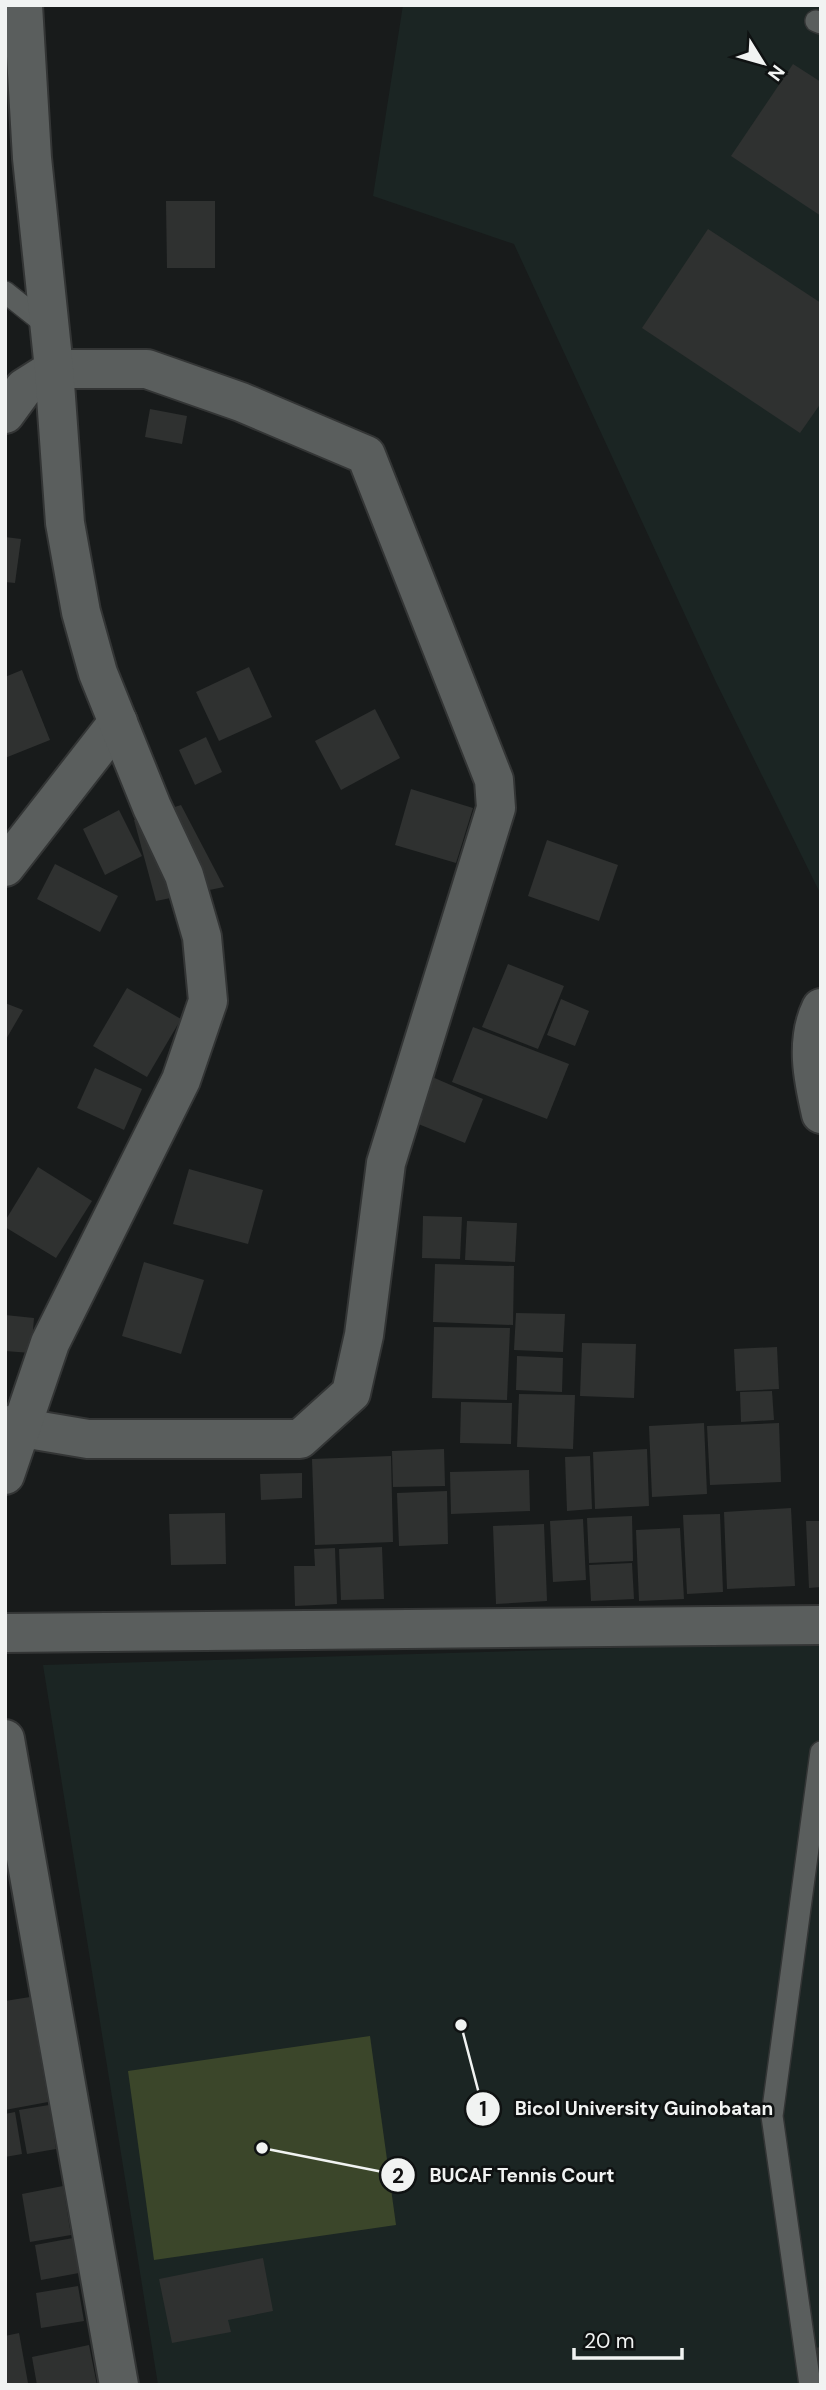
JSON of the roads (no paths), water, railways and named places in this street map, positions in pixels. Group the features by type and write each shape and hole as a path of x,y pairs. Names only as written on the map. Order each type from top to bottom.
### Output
{"street":[{"path":"5,1475 13,1427 50,1343 181,1080 208,1001 202,937 184,875 152,807 98,673 65,523 54,369 32,158 23,5"},
{"path":"5,414 24,388 54,369 147,369 240,402 366,455 494,780 496,808 386,1163 364,1335 351,1393 300,1439 88,1439 13,1427"},
{"path":"5,867 118,722"},
{"path":"821,1008 814,1023 812,1073 821,1114"},
{"path":"5,1633 821,1625"},
{"path":"5,1739 119,2385"}],"lane":[{"path":"5,292 49,327"},
{"path":"810,2385 772,2116 821,1752"}],"place":[{"name":"Bicol University Guinobatan","path":"461,2025"},
{"name":"BUCAF Tennis Court","path":"262,2148"}]}
